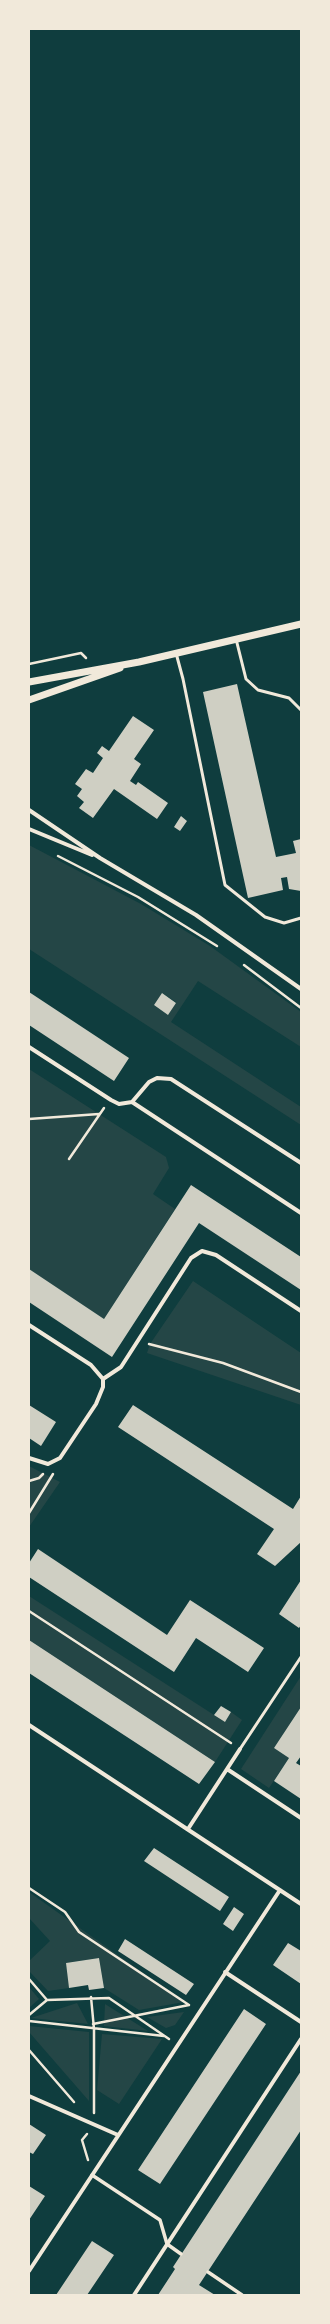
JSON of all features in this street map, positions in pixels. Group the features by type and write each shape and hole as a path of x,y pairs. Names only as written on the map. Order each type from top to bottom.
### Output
{"street":[{"path":"29,700 139,662 301,624"},
{"path":"29,682 96,668 139,662"},
{"path":"29,810 100,858 196,915 301,989"},
{"path":"29,829 100,858"},
{"path":"29,1047 118,1104 132,1102 301,1213"},
{"path":"132,1102 149,1082 157,1078 171,1079 301,1163"},
{"path":"103,1380 120,1367 191,1258 202,1250 216,1254 301,1311"},
{"path":"29,1325 92,1365 103,1380 103,1387 96,1404 60,1458 54,1462 39,1463 29,1458"},
{"path":"29,1725 301,1904"},
{"path":"188,1829 240,1749"},
{"path":"227,1769 301,1818"},
{"path":"29,2271 280,1890"},
{"path":"226,1972 301,2022"},
{"path":"134,2295 301,2039"},
{"path":"29,2096 118,2135"},
{"path":"92,2175 160,2220 167,2244 181,2254"},
{"path":"208,2272 242,2295"}],"lane":[{"path":"236,639 246,679 258,690 289,698 301,710"},
{"path":"176,653 183,679 225,885 265,917 284,923 301,918"},
{"path":"240,1749 301,1656"}],"path":[{"path":"29,664 81,653 96,668"},
{"path":"57,855 138,897 219,948"},
{"path":"237,961 301,1008"},
{"path":"69,1158 110,1099"},
{"path":"29,1119 100,1114"},
{"path":"138,1341 223,1363 301,1392"},
{"path":"29,1481 39,1478 54,1462"},
{"path":"29,1513 52,1477 54,1462"},
{"path":"29,1611 240,1749"},
{"path":"29,1888 65,1912 79,1932 190,2005"},
{"path":"29,1979 47,2000"},
{"path":"91,1997 94,2029 94,2124 82,2140 92,2175"},
{"path":"29,2015 47,2000 91,1997 109,1998 178,2045"},
{"path":"93,2024 206,2001"},
{"path":"29,2021 164,2036"},
{"path":"29,2050 94,2124"}],"shaded area":[{"path":"29,845 141,904 210,946 301,1012 301,1047 198,981 171,1022 301,1107 301,1125 29,949","holes":["162,993 176,1002 168,1015 154,1005"]},
{"path":"29,1069 166,1157 169,1168 153,1194 175,1209 104,1319 29,1269"},
{"path":"193,1281 301,1353 301,1405 147,1353 150,1344"},
{"path":"29,1466 60,1482 29,1527"},
{"path":"29,1596 225,1722 231,1712 242,1720 215,1762 29,1640"},
{"path":"301,1676 301,1707 274,1748 289,1758 269,1788 241,1769"},
{"path":"29,1892 184,2002 139,2010 104,1988 99,1958 66,1963 69,1988 48,1991 29,1971 29,1961 50,1941 29,1918"},
{"path":"29,1987 39,1999 29,2008"},
{"path":"77,2003 88,2024 31,2018"},
{"path":"105,2004 148,2031 104,2026"},
{"path":"184,2012 175,2025 166,2028 147,2017"},
{"path":"29,2026 89,2032 89,2101 29,2032"},
{"path":"102,2034 162,2039 119,2104 97,2090"}],"building":[{"path":"237,684 276,857 296,853 293,841 301,839 301,891 289,889 287,877 281,878 283,890 248,898 203,692"},
{"path":"133,716 154,730 134,759 141,764 130,781 136,785 138,782 168,803 157,819 114,789 93,818 79,808 84,802 77,796 82,789 75,784 86,769 93,773 103,758 97,753 102,746 109,751"},
{"path":"181,816 187,821 180,831 174,827"},
{"path":"29,992 129,1058 114,1081 29,1025"},
{"path":"162,993 176,1003 168,1015 154,1005"},
{"path":"191,1185 301,1257 301,1290 199,1223 112,1357 29,1302 29,1269 104,1319"},
{"path":"29,1405 56,1422 41,1446 29,1438"},
{"path":"133,1405 293,1509 301,1496 301,1542 275,1566 257,1554 274,1529 118,1427"},
{"path":"38,1549 167,1635 190,1600 264,1648 248,1672 196,1638 174,1672 29,1577 29,1563"},
{"path":"301,1580 301,1625 299,1628 279,1614"},
{"path":"29,1640 215,1762 199,1784 29,1673"},
{"path":"221,1706 231,1712 225,1722 214,1715"},
{"path":"301,1707 301,1756 296,1763 301,1766 301,1799 274,1781 289,1758 274,1748"},
{"path":"154,1848 229,1897 220,1911 144,1861"},
{"path":"234,1907 244,1914 233,1931 223,1924"},
{"path":"125,1939 194,1984 186,1995 118,1951"},
{"path":"288,1943 301,1951 301,1984 273,1965"},
{"path":"99,1958 104,1988 89,1990 88,1985 69,1988 66,1963"},
{"path":"244,2009 266,2024 160,2184 138,2170"},
{"path":"301,2071 301,2130 199,2285 215,2295 158,2295 175,2269 173,2267"},
{"path":"29,2124 46,2135 33,2154 29,2152"},
{"path":"29,2186 45,2196 29,2220"},
{"path":"92,2241 114,2255 87,2295 56,2295"}]}
